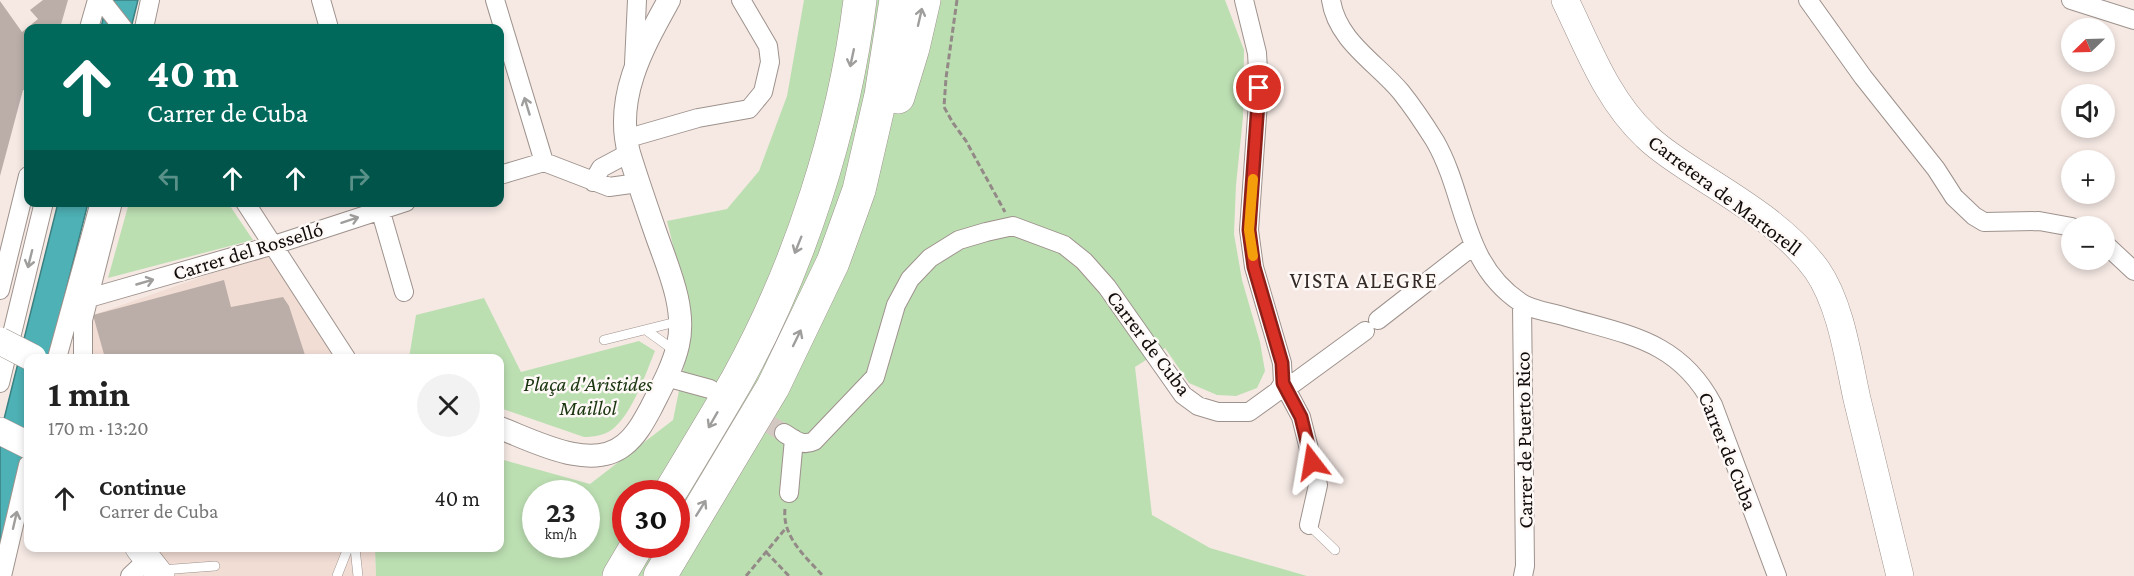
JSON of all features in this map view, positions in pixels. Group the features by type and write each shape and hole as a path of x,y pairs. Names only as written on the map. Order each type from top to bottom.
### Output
{"highway":[{"path":"677,480 738,378 770,314 807,223 838,124 854,48 860,0"},
{"path":"859,190 882,95 896,0"},
{"path":"660,576 773,387 833,262 859,190 887,129 913,48 924,0"},
{"path":"619,576 630,558"}],"main road":[{"name":"Carretera de Martorell","path":"1565,0 1607,85 1630,120 1647,138 1672,157 1787,237 1804,253 1826,285 1844,340 1900,576"},
{"path":"0,341 25,354"},
{"path":"0,431 24,443"}],"street":[{"path":"145,24 150,0"},
{"path":"321,0 328,24"},
{"path":"495,0 502,24"},
{"path":"504,429 572,454 603,455 618,449 632,438 646,416 676,352 680,321 675,291 638,183 624,129 633,72 637,0"},
{"path":"633,72 646,41 669,0"},
{"path":"593,182 601,168 627,146 698,118 749,109 763,92 770,62 768,45 741,0"},
{"path":"1244,0 1257,53 1259,88 1249,230 1254,267 1282,363 1285,385 1301,417 1317,485 1310,525"},
{"name":"Carrer de Cuba","path":"1331,0 1338,22 1351,42 1402,92 1434,141 1451,175 1473,246 1504,290 1522,304 1656,346 1682,363 1703,386 1713,405 1777,576"},
{"path":"1808,0 1863,77 1936,169 1954,197 1974,216 1984,222 2039,221 2061,225"},
{"path":"2071,0 2134,20"},
{"path":"91,24 101,1 120,24"},
{"path":"504,30 544,162"},
{"path":"504,174 544,162 609,187 638,183"},
{"path":"0,290 24,192"},
{"path":"0,383 43,207"},
{"path":"58,354 99,207"},
{"path":"83,354 83,320 112,207"},
{"path":"248,207 343,354"},
{"name":"Carrer del Rosselló","path":"89,298 274,245 376,207"},
{"path":"379,207 404,292"},
{"path":"789,493 789,436 807,444 814,441 875,376 896,305 910,279 930,258 959,240 1013,226"},
{"name":"Carrer de Cuba","path":"1013,226 1064,245 1084,261 1107,287 1182,395 1198,406 1218,412 1248,412 1372,325 1473,246"},
{"path":"2115,253 2134,270"},
{"name":"Carrer de Puerto Rico","path":"1522,304 1525,566 1523,576"},
{"path":"666,377 710,389"},
{"path":"2,576 24,482"}],"lane":[{"path":"604,340 680,321"},
{"path":"646,330 676,352"},
{"path":"1310,525 1335,550"},
{"path":"337,576 346,552"},
{"path":"355,552 357,576"},
{"path":"147,566 215,566"}],"path":[{"path":"957,0 946,78 945,107 1013,226"},
{"path":"789,493 784,522 786,528 789,535 823,576"},
{"path":"746,576 786,528"},
{"path":"766,552 789,576"}],"shaded area":[{"path":"273,252 336,354 92,354 83,308 93,315"},
{"path":"156,552 375,552 376,576 173,576"}],"green space":[{"path":"804,0 1225,0 1244,50 1243,117 1234,234 1242,280 1260,342 1265,371 1257,388 1236,396 1217,395 1189,383 1165,348 1135,367 1152,515 1210,548 1307,576 376,576 375,552 504,552 504,460 576,480 522,480 522,558 600,558 600,480 595,480 673,420 690,337 688,306 667,221 727,209 759,171 787,96"},
{"path":"128,207 231,207 253,240 108,278"},
{"name":"Plaça d'Aristides Maillol","path":"484,298 521,372 639,341 655,351 638,391 622,420 608,432 584,437 504,409 504,354 410,354 416,315"}],"water":[{"path":"107,0 138,0 132,24 102,24"},
{"path":"57,207 87,207 50,354 24,354 24,458 0,552 0,435"}],"building":[{"path":"43,0 68,0 61,24 32,24 38,19 30,10"},
{"path":"0,1 22,32 24,30 24,90 0,176"},
{"path":"224,280 231,307 283,297 289,306 305,354 104,354 93,315"}],"tunnel":[{"path":"720,394 784,433"}],"slow traffic":[{"path":"1253,179 1249,230 1253,256"}],"district":[{"name":"VISTA ALEGRE","path":"1364,280"}],"route":[{"path":"1259,88 1249,230 1254,267 1282,363 1283,383 1291,394 1301,417 1312,462"}]}
